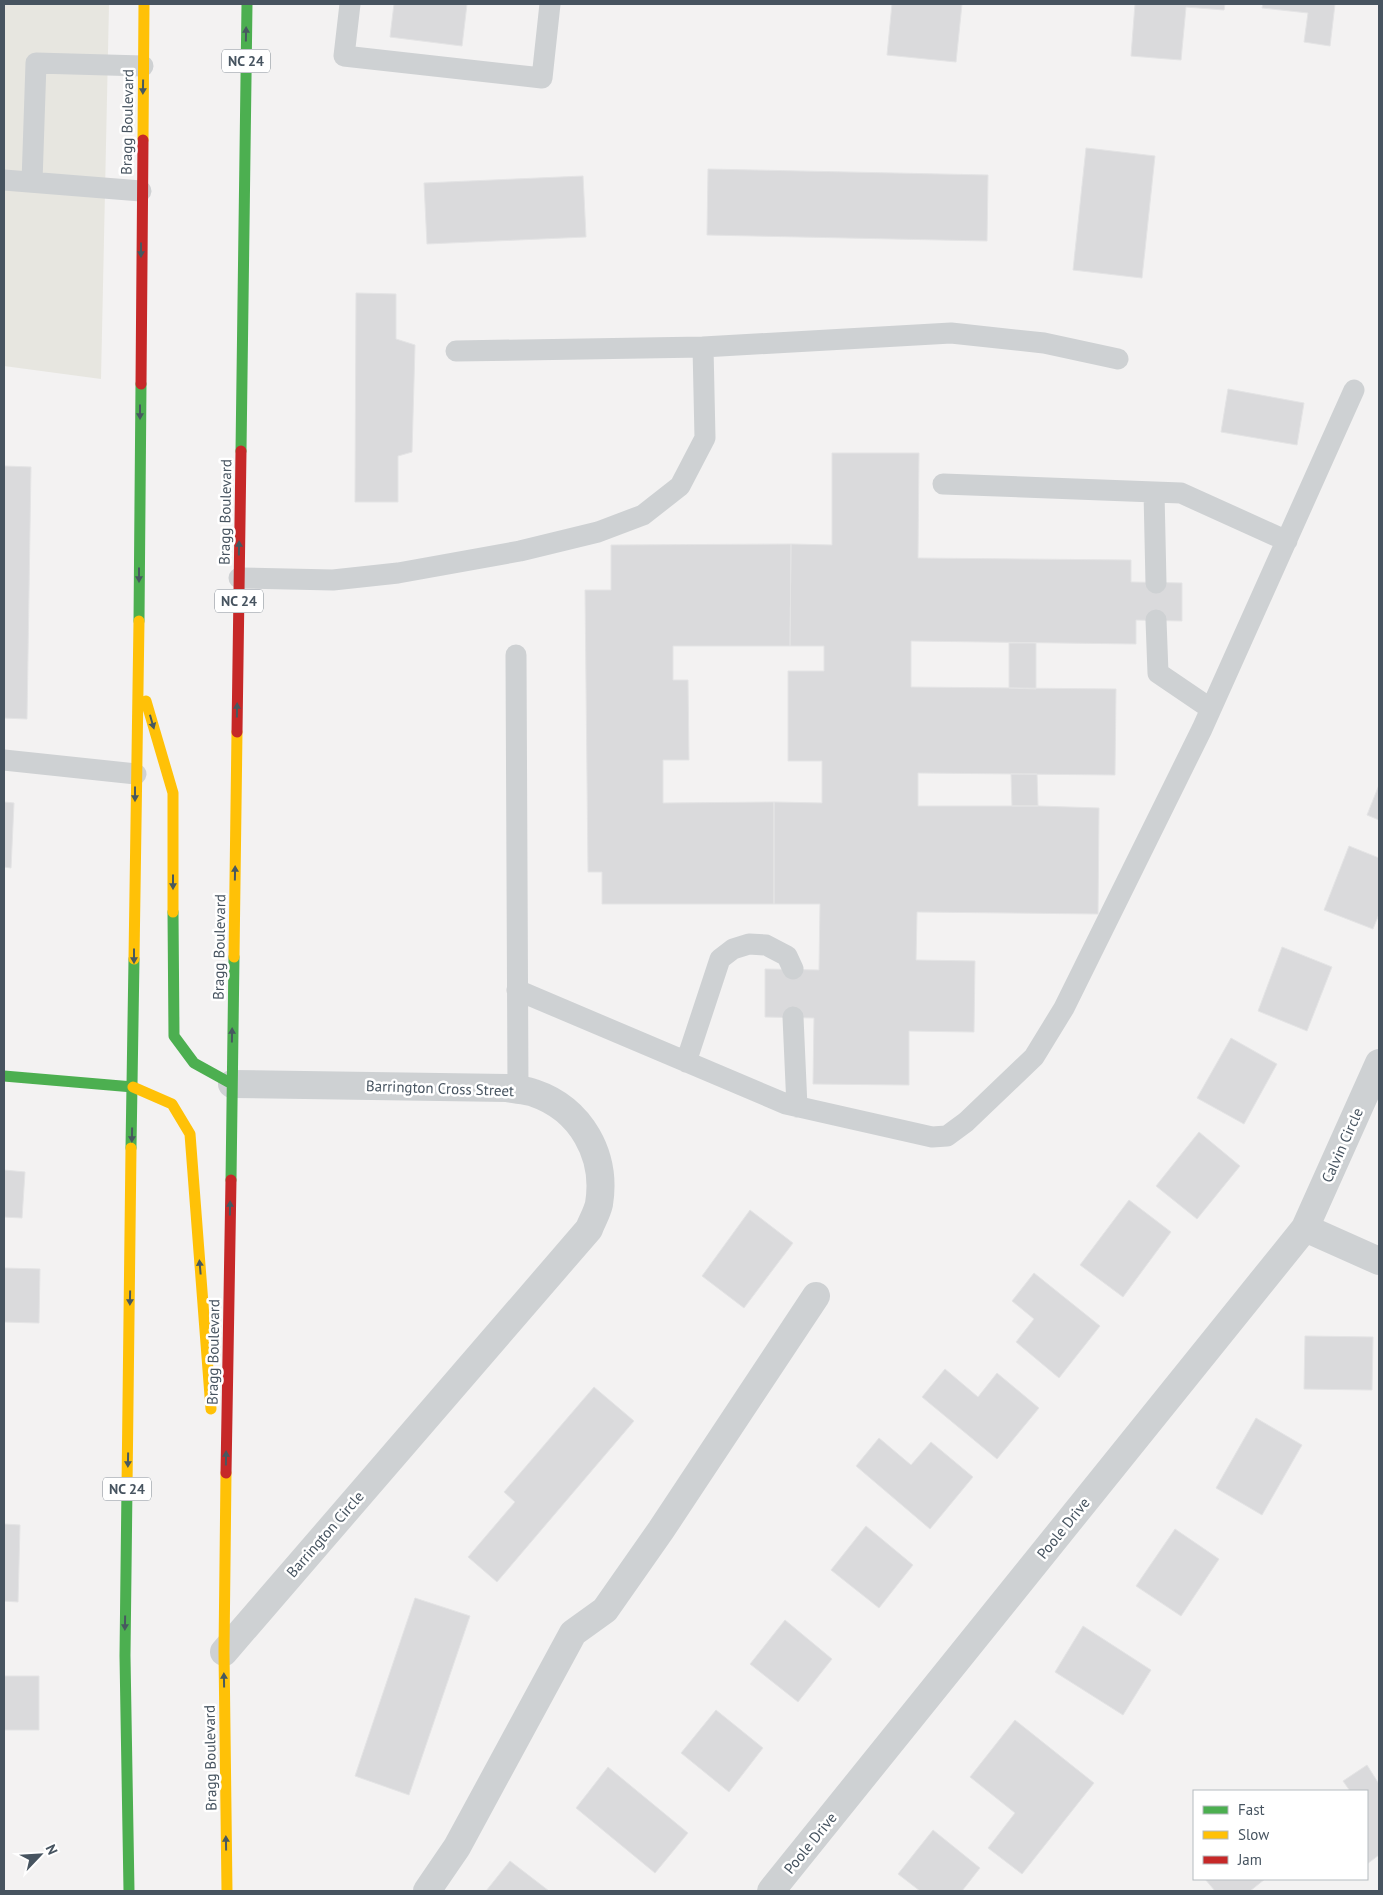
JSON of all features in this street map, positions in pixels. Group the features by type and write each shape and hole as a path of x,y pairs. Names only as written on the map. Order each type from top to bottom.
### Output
{"main road":[{"name":"Bragg Boulevard","path":"129,1891 125,1656 136,774 139,675 141,191 144,4"},
{"name":"Bragg Boulevard","path":"227,1891 224,1652 247,4"},
{"path":"139,675 173,793 174,1036 194,1063 232,1084"},
{"path":"4,1076 133,1087 172,1104 190,1134 212,1419"},
{"path":"215,1449 225,1577"}],"street":[{"name":"Calvin Circle","path":"1305,1228 1379,1063"},
{"name":"Barrington Cross Street","path":"232,1084 498,1088 532,1092 554,1101 573,1116 588,1136 598,1158 601,1182 598,1206 589,1229 427,1415"},
{"path":"1305,1228 1379,1261"},
{"name":"Poole Drive","path":"771,1891 1305,1228"},
{"path":"427,1891 457,1847 573,1633 605,1610 661,1530 816,1296"},
{"name":"Barrington Circle","path":"224,1652 427,1415"}],"lane":[{"path":"350,4 344,56 542,78 550,4"},
{"path":"32,182 36,63 143,66"},
{"path":"4,180 141,191"},
{"path":"456,351 703,347 951,333 1044,343 1118,359"},
{"path":"239,578 333,580 398,573 520,551 598,532 643,515 680,486 705,438 703,347"},
{"path":"518,990 786,1104 932,1137 947,1136 966,1122 1034,1057 1064,1008 1211,709 1354,390"},
{"path":"943,484 1181,493 1287,541"},
{"path":"1154,492 1156,583"},
{"path":"1156,620 1158,673 1211,709"},
{"path":"516,655 518,1090"},
{"path":"4,760 136,774"},
{"path":"686,1062 720,959 733,949 749,944 766,945 787,956 793,969"},
{"path":"794,1017 797,1107"}],"shaded area":[{"path":"4,4 109,4 101,379 4,366"}],"building":[{"path":"394,4 467,4 462,46 390,37"},
{"path":"892,4 962,4 956,62 887,55"},
{"path":"1135,4 1225,4 1224,10 1186,7 1181,60 1131,56"},
{"path":"1263,4 1335,4 1330,46 1304,42 1308,13 1262,8"},
{"path":"1086,148 1155,156 1142,278 1073,270"},
{"path":"708,169 988,175 987,241 707,235"},
{"path":"583,176 586,237 427,244 424,183"},
{"path":"356,293 396,294 396,339 415,345 412,452 398,456 398,502 355,502"},
{"path":"1228,389 1304,403 1297,445 1221,432"},
{"path":"832,453 919,453 918,558 1131,560 1131,582 1182,583 1182,621 1136,620 1136,644 911,641 911,687 1116,689 1115,775 918,773 918,806 1099,808 1098,914 917,912 916,960 975,961 974,1032 909,1031 909,1085 813,1084 814,1018 765,1017 765,969 819,970 820,904 774,904 774,802 822,803 822,761 788,761 788,671 824,671 824,646 790,646 791,544 832,545"},
{"path":"4,466 31,467 27,719 4,718"},
{"path":"791,544 790,646 673,646 673,680 688,680 689,760 663,760 663,803 774,802 774,904 602,904 602,872 588,872 585,590 611,590 611,545"},
{"path":"1009,643 1036,643 1036,689 1009,688"},
{"path":"1011,774 1037,774 1038,806 1012,806"},
{"path":"1379,785 1379,820 1367,815"},
{"path":"4,802 14,803 11,868 4,867"},
{"path":"1349,846 1379,858 1379,914 1373,929 1324,910"},
{"path":"1282,947 1332,967 1307,1031 1258,1011"},
{"path":"1231,1038 1277,1064 1244,1124 1197,1098"},
{"path":"1199,1132 1240,1166 1197,1219 1156,1186"},
{"path":"4,1170 25,1172 22,1218 4,1217"},
{"path":"1129,1200 1171,1232 1123,1297 1080,1265"},
{"path":"750,1210 793,1243 744,1308 702,1276"},
{"path":"4,1268 40,1269 39,1323 4,1322"},
{"path":"1034,1273 1100,1326 1059,1378 1016,1342 1034,1319 1012,1301"},
{"path":"1305,1336 1373,1337 1372,1390 1304,1389"},
{"path":"945,1369 978,1397 997,1373 1039,1408 997,1459 922,1397"},
{"path":"594,1387 634,1421 497,1582 468,1557 515,1502 504,1492"},
{"path":"1256,1418 1302,1445 1262,1515 1216,1488"},
{"path":"879,1438 911,1465 931,1442 973,1477 930,1529 856,1466"},
{"path":"4,1524 20,1525 18,1602 4,1601"},
{"path":"866,1526 913,1565 879,1608 831,1570"},
{"path":"1175,1529 1219,1559 1181,1616 1136,1586"},
{"path":"415,1598 470,1616 409,1795 355,1776"},
{"path":"785,1620 832,1659 798,1702 750,1664"},
{"path":"1083,1626 1151,1670 1123,1715 1055,1672"},
{"path":"4,1676 39,1676 39,1730 4,1730"},
{"path":"716,1710 763,1748 729,1792 681,1753"},
{"path":"1015,1720 1094,1783 1022,1874 988,1848 1015,1813 970,1777"},
{"path":"1367,1765 1379,1784 1379,1855 1368,1863 1368,1790 1349,1790 1343,1781"},
{"path":"608,1767 688,1833 655,1873 576,1808"},
{"path":"933,1830 980,1868 962,1891 920,1891 898,1874"},
{"path":"510,1861 549,1891 486,1891"},
{"path":"1206,1880 1264,1880 1250,1891 1215,1891"}],"traffic: fast":[{"path":"241,451 247,4"},
{"path":"139,621 141,384"},
{"path":"173,912 174,1036 194,1063 232,1084"},
{"path":"231,1180 234,957"},
{"path":"131,1148 134,959"},
{"path":"4,1076 133,1087"},
{"path":"127,1487 125,1656 129,1891"}],"traffic: slow":[{"path":"143,140 144,4"},
{"path":"134,959 139,621"},
{"path":"146,701 173,793 173,912"},
{"path":"234,957 237,732"},
{"path":"133,1087 172,1104 190,1134 211,1409"},
{"path":"127,1487 131,1148"},
{"path":"226,1473 224,1652 227,1891"}],"traffic: jam":[{"path":"141,384 143,140"},
{"path":"237,732 241,451"},
{"path":"226,1473 231,1180"}]}
